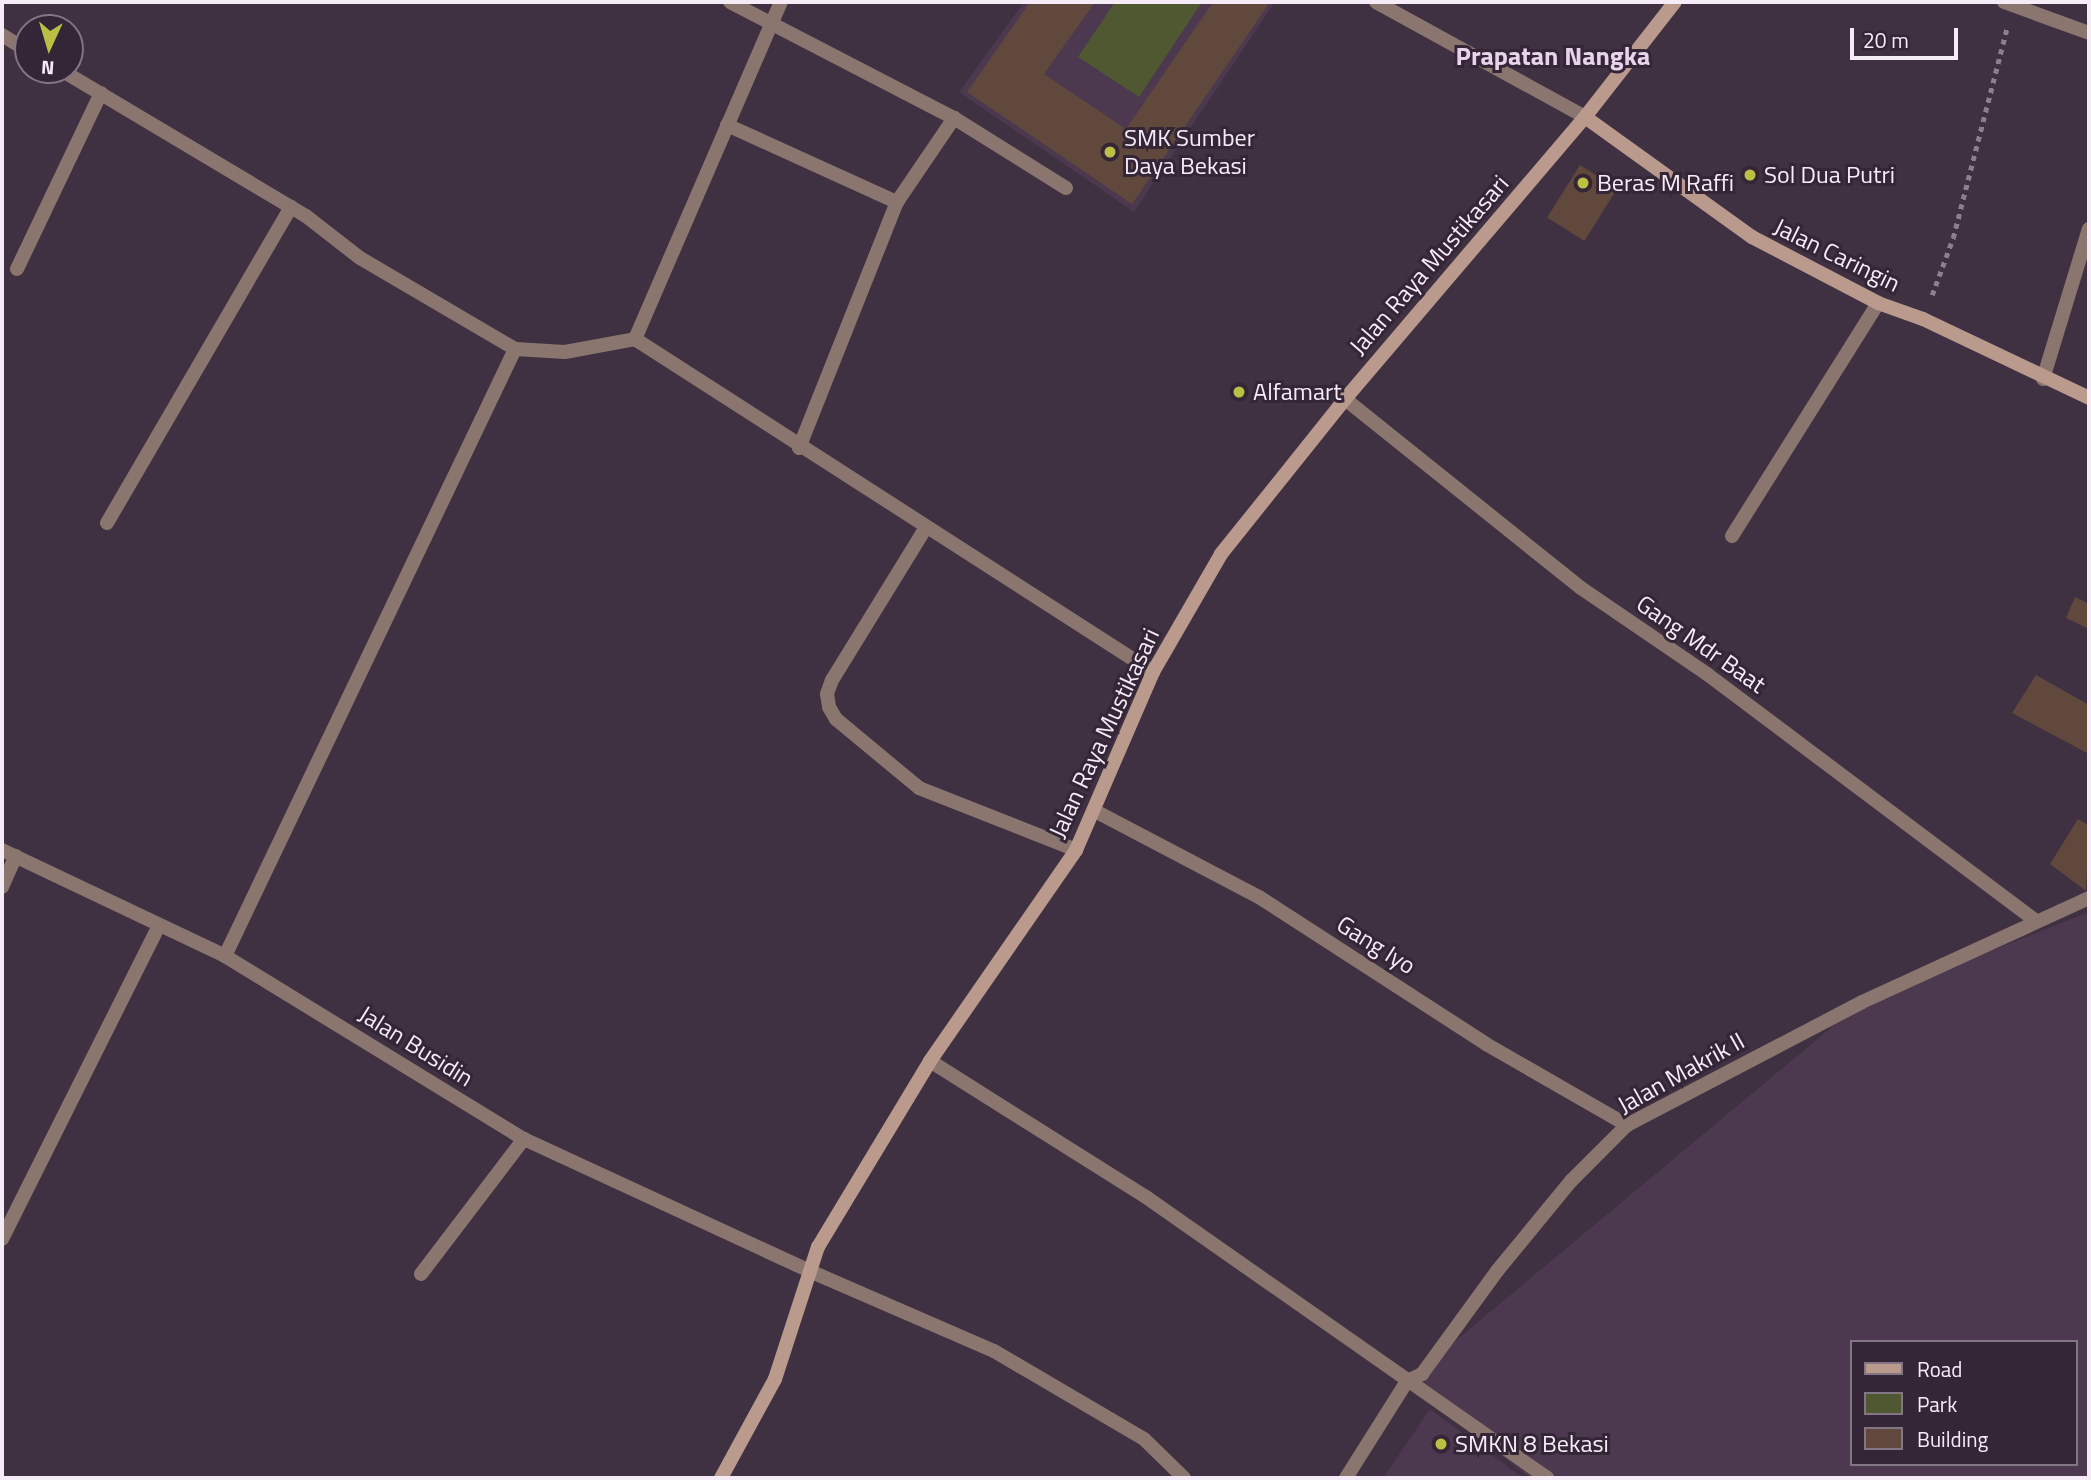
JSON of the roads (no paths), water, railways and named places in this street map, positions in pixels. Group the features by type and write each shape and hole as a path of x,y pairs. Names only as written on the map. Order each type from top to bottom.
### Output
{"main road":[{"name":"Jalan Raya Mustikasari","path":"721,1478 775,1379 818,1247 930,1061 1076,850 1096,811 1153,671 1221,554 1345,399 1585,117 1675,2"},
{"name":"Jalan Caringin","path":"1585,117 1752,237 1878,303 1923,318 2043,379 2089,398"}],"street":[{"path":"730,2 954,118 1066,188"},
{"path":"635,339 781,2"},
{"path":"1376,2 1585,117"},
{"path":"2008,4 2089,33"},
{"path":"84,83 291,207 360,258 515,349 565,352 635,339 925,529 1153,671"},
{"path":"17,270 101,93"},
{"path":"799,447 897,202 954,118"},
{"path":"727,125 897,202"},
{"path":"107,523 291,207"},
{"path":"2043,379 2089,229"},
{"path":"1732,536 1878,303"},
{"path":"225,956 515,349"},
{"name":"Gang Mdr Baat","path":"1345,399 1581,588 1707,674 2035,920"},
{"path":"925,529 832,680 827,694 829,707 836,719 919,788 1076,850"},
{"name":"Gang Iyo","path":"1096,811 1259,897 1486,1044 1628,1125"},
{"name":"Jalan Busidin","path":"2,849 225,956 524,1139 811,1272 995,1351 1144,1439 1184,1478"},
{"path":"2,887 16,856"},
{"name":"Jalan Makrik II","path":"1346,1478 1407,1381 1422,1374 1497,1271 1571,1181 1628,1125 1862,1002 2035,920 2089,898"},
{"path":"2,1239 159,925"},
{"path":"930,1061 1134,1189 1547,1478"},
{"path":"421,1274 524,1139"}],"place":[{"name":"SMK Sumber Daya Bekasi","path":"1110,152"},
{"name":"Sol Dua Putri","path":"1750,175"},
{"name":"Beras M Raffi","path":"1583,183"},
{"name":"Alfamart","path":"1239,392"},
{"name":"SMKN 8 Bekasi","path":"1441,1444"}],"district":[{"name":"Prapatan Nangka","path":"1553,56"}]}
